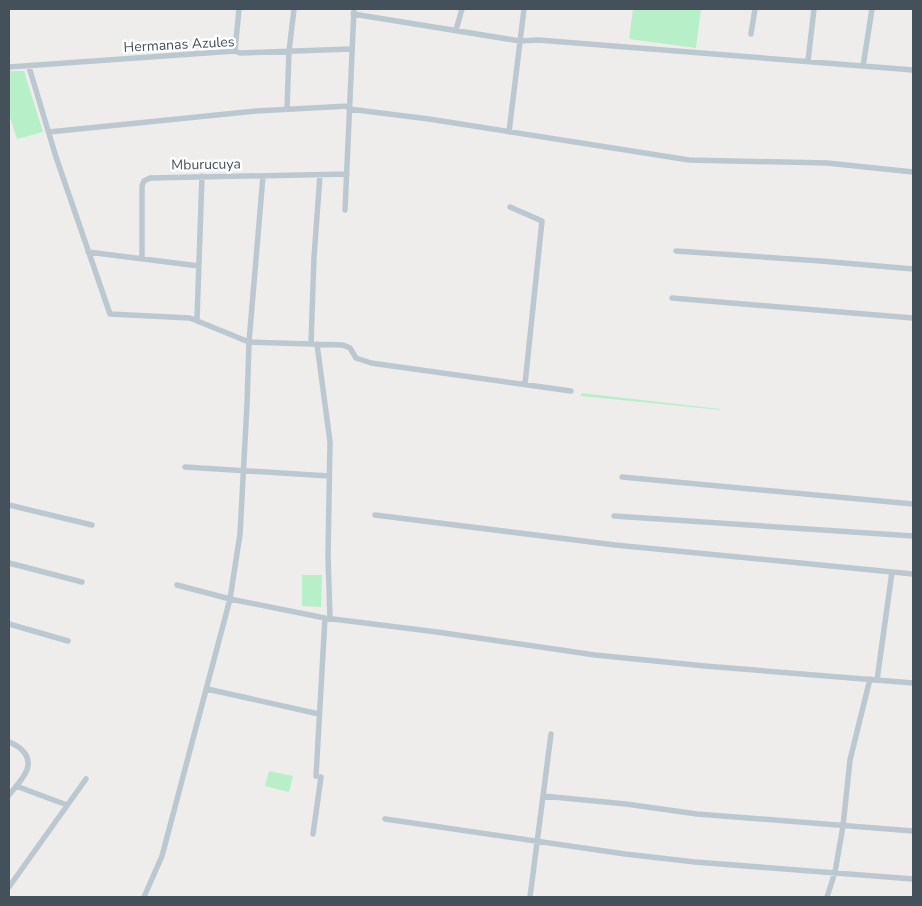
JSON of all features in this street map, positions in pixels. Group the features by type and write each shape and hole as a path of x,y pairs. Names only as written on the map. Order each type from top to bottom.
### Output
{"street":[{"path":"235,51 240,9"},
{"path":"287,109 294,9"},
{"path":"456,30 462,9"},
{"path":"509,132 524,9"},
{"path":"751,34 755,9"},
{"path":"808,61 814,9"},
{"path":"863,66 872,9"},
{"path":"346,210 353,11 520,41 538,40 913,70"},
{"name":"Hermanas Azules","path":"9,67 235,51 240,53 290,50 351,50"},
{"path":"29,67 48,132 110,314 197,319 249,342 343,345 350,348 356,358 371,363 571,392"},
{"path":"48,132 287,109 349,107 688,160 827,163 913,172"},
{"name":"Mburucuya","path":"142,259 142,186 144,181 154,177 347,174"},
{"path":"313,834 318,776 319,714 328,618 330,476 330,442 314,344 314,257 320,175"},
{"path":"197,319 202,176"},
{"path":"144,897 162,856 230,599 240,534 249,342 264,176"},
{"path":"510,207 542,221 525,384"},
{"path":"676,251 913,269"},
{"path":"88,252 199,266"},
{"path":"672,298 913,318"},
{"path":"185,467 330,476"},
{"path":"622,477 913,504"},
{"path":"9,505 92,524"},
{"path":"374,515 615,545 913,574"},
{"path":"614,516 913,536"},
{"path":"9,563 82,582"},
{"path":"877,680 892,572"},
{"path":"178,585 230,599 328,618 627,659 913,683"},
{"path":"9,624 68,641"},
{"path":"828,897 835,872 843,826 850,760 870,679"},
{"path":"207,689 319,714"},
{"path":"530,897 551,734"},
{"path":"9,742 16,745 28,759 28,769 9,795"},
{"path":"9,887 86,779"},
{"path":"16,786 68,805"},
{"path":"543,796 626,804 697,814 913,831"},
{"path":"384,819 624,854 694,862 913,879"}],"green space":[{"path":"633,9 701,9 696,48 629,39"},
{"path":"9,71 24,71 43,132 17,139 9,114"},
{"path":"581,393 720,409 721,410 581,396"},
{"path":"302,575 322,575 321,607 302,606"},
{"path":"269,771 293,776 289,792 265,786"}]}
